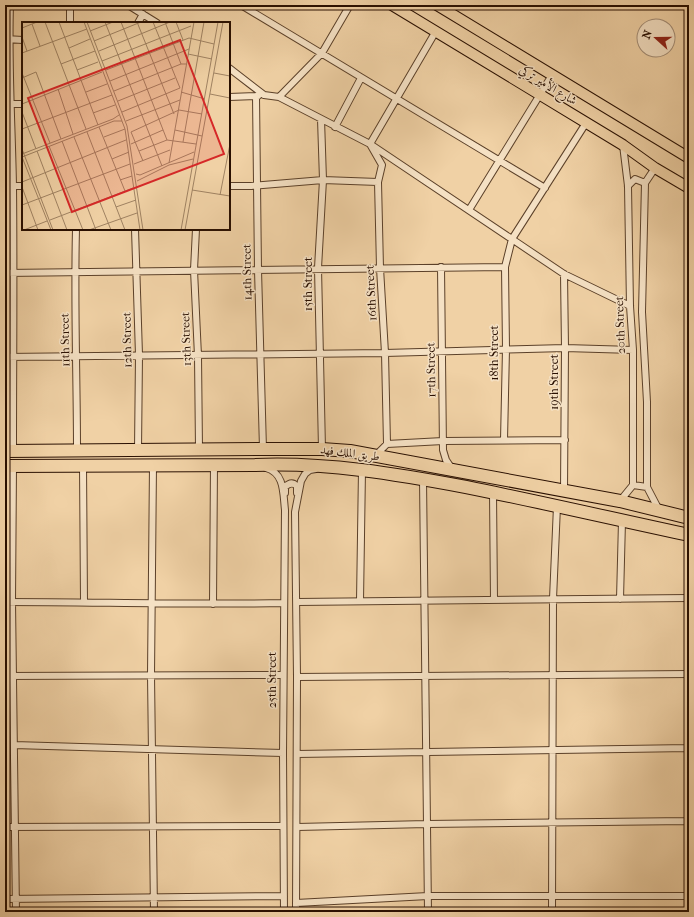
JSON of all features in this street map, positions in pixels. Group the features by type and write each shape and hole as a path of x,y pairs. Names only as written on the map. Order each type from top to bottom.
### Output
{"highway":[{"name":"طريق الملك فهد","path":"9,451 263,448 350,451 620,501 689,518"},
{"name":"طريق الملك فهد","path":"9,466 255,465 286,463 362,470 423,479 557,505 689,535"}],"main road":[{"name":"شارع الأمير تركي","path":"392,5 623,145 655,168 689,188"},
{"name":"شارع الأمير تركي","path":"437,5 689,158"}],"street":[{"path":"9,451 13,357 14,273 13,186 8,104 7,39 10,5"},
{"path":"70,5 70,22"},
{"path":"128,5 155,22"},
{"path":"241,5 545,188"},
{"path":"279,97 322,53 350,5"},
{"path":"139,22 143,14"},
{"path":"370,144 436,31"},
{"path":"7,39 22,40"},
{"path":"230,69 264,95"},
{"path":"469,210 552,75"},
{"path":"335,127 361,78"},
{"path":"230,97 264,95 279,97 370,144 564,274 630,306"},
{"name":"14th Street","path":"256,96 258,270 263,448"},
{"path":"8,104 22,104"},
{"name":"15th Street","path":"321,119 323,180 318,268 322,449"},
{"name":"18th Street","path":"504,440 506,349 505,267 512,239 586,123"},
{"name":"16th Street","path":"370,144 382,165 378,182 387,444"},
{"name":"20th Street","path":"623,145 628,186 630,306 633,350 632,485"},
{"path":"628,186 635,179 645,183 655,168"},
{"path":"230,186 257,186 323,180 378,182"},
{"name":"20th Street","path":"645,183 642,312 647,402 647,487 659,510"},
{"path":"5,186 22,186"},
{"name":"11th Street","path":"76,230 77,451"},
{"name":"12th Street","path":"135,230 139,355 138,450"},
{"name":"13th Street","path":"196,230 194,270 198,356 199,449"},
{"name":"17th Street","path":"441,267 443,441 444,455 452,469"},
{"path":"5,273 318,268 505,267"},
{"name":"19th Street","path":"564,274 564,491"},
{"path":"5,357 261,355 565,348 633,350"},
{"path":"376,456 387,444 443,441 565,440"},
{"path":"213,604 214,464"},
{"path":"83,465 84,602"},
{"path":"153,465 151,676 154,912"},
{"name":"25th Street","path":"255,465 272,470 279,476 283,489 285,510 283,675 284,912"},
{"path":"9,466 16,912"},
{"name":"25th Street","path":"296,912 297,602 295,512 300,488 305,474 310,470 326,467"},
{"path":"360,601 362,470"},
{"path":"423,479 428,912"},
{"path":"285,510 285,487 287,484 294,484 297,486 295,512"},
{"path":"620,501 632,485 647,487"},
{"path":"493,493 494,600"},
{"path":"552,912 553,600 557,505"},
{"path":"620,598 622,521"},
{"path":"297,602 689,598"},
{"path":"5,602 152,602 213,604 284,603"},
{"path":"297,677 689,674"},
{"path":"5,676 283,675"},
{"path":"688,912 689,705"},
{"path":"14,745 283,752"},
{"path":"297,754 689,748"},
{"path":"297,827 689,821"},
{"path":"5,827 283,826"},
{"path":"5,899 284,896"},
{"path":"296,903 428,896 688,896"}]}
